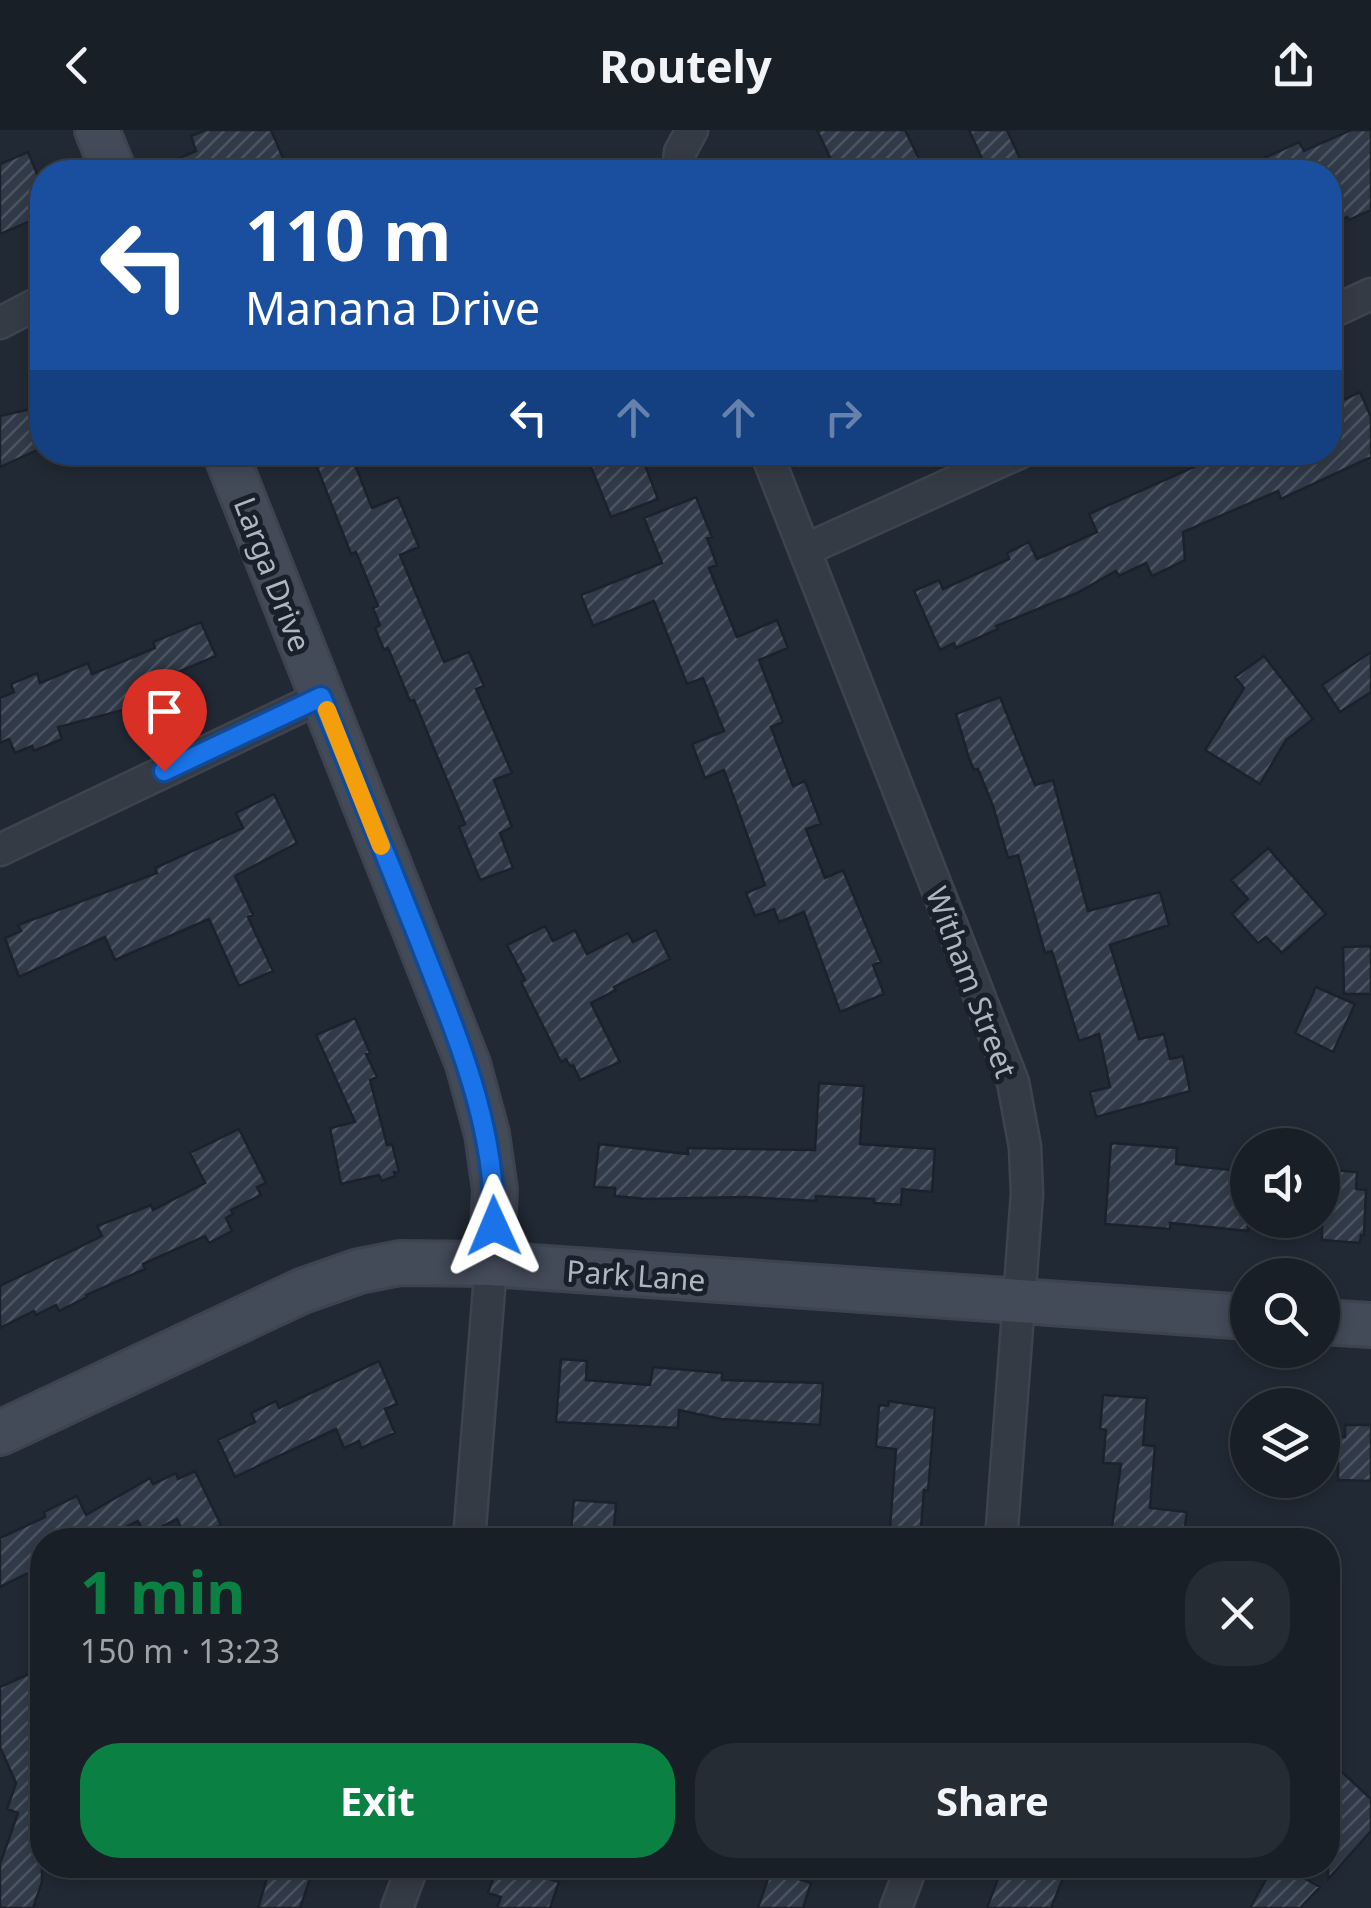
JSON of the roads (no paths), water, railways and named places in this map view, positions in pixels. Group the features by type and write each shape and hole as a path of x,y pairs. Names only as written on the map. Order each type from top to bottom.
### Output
{"street":[{"path":"97,130 109,160"},
{"path":"679,160 692,130"},
{"path":"1342,307 1371,294"},
{"path":"0,323 30,307"},
{"name":"Larga Drive","path":"230,465 468,1064 487,1134 494,1190 490,1264"},
{"name":"Witham Street","path":"771,465 1012,1082 1025,1147 1027,1194 1002,1528"},
{"path":"805,550 992,465"},
{"path":"0,850 321,697"},
{"name":"Park Lane","path":"0,1433 302,1291 358,1271 400,1263 490,1264 1230,1316"},
{"path":"470,1528 490,1264"},
{"path":"1340,1323 1371,1324"},
{"path":"397,1908 408,1878"},
{"path":"896,1908 907,1878"}]}
